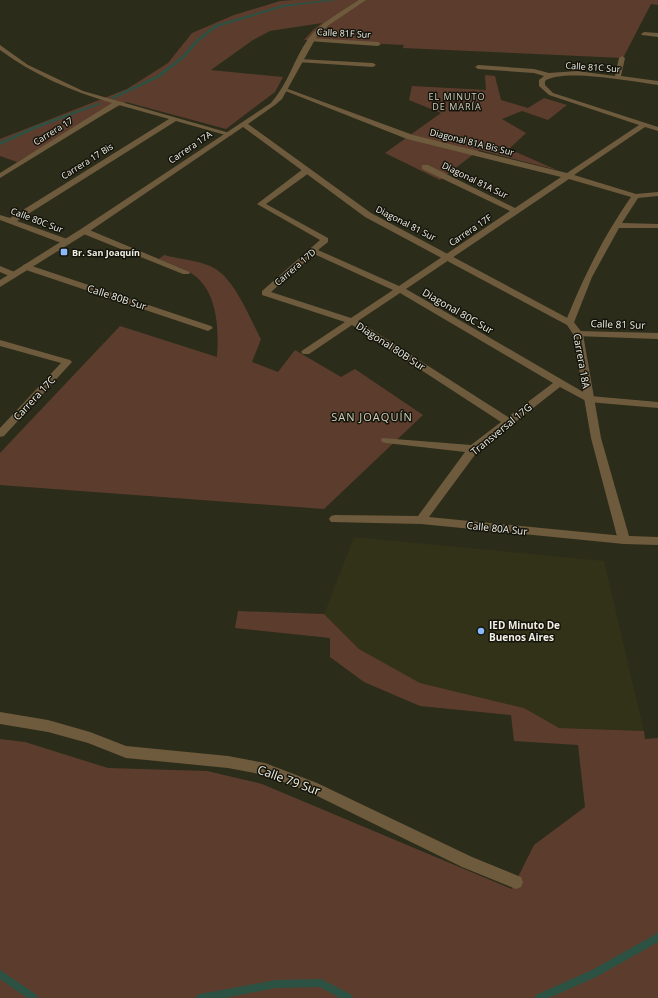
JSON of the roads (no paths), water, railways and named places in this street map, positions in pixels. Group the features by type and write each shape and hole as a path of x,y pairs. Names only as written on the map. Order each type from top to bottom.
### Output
{"street":[{"name":"Carrera 17A","path":"0,284 84,231 273,104 286,90 310,40 316,33 363,0"},
{"path":"644,34 658,34"},
{"name":"Calle 81F Sur","path":"310,40 378,44"},
{"path":"0,47 26,66 84,93 229,134"},
{"path":"618,77 622,58"},
{"path":"299,61 373,65"},
{"name":"Calle 81C Sur","path":"478,68 534,71 549,75 577,73 658,83"},
{"path":"549,75 542,80 542,86 548,92 658,129"},
{"name":"Diagonal 81A Bis Sur","path":"286,90 410,137 568,176 636,196 658,194"},
{"name":"Carrera 17","path":"0,176 117,103"},
{"name":"Carrera 17 Bis","path":"11,221 174,119"},
{"name":"Diagonal 81 Sur","path":"243,124 368,215 448,256 570,323"},
{"name":"Carrera 17F","path":"306,352 644,124"},
{"name":"Diagonal 81A Sur","path":"425,167 515,211"},
{"name":"Carrera 17D","path":"265,293 325,240 261,204 306,171"},
{"name":"Carrera 18A","path":"624,540 596,438 588,399 578,334 570,323 588,276 616,226 636,196"},
{"name":"Calle 80C Sur","path":"0,216 67,242"},
{"path":"616,226 658,226"},
{"path":"84,231 186,272"},
{"name":"Diagonal 80C Sur","path":"312,251 399,289 588,399"},
{"name":"Calle 80B Sur","path":"26,267 208,328"},
{"path":"0,270 14,275"},
{"name":"Diagonal 80B Sur","path":"265,293 352,320 507,421"},
{"name":"Calle 81 Sur","path":"578,334 658,336"},
{"name":"Carrera 17C","path":"0,343 67,362 0,434"},
{"name":"Transversal 17G","path":"421,520 473,449 507,421 560,383"},
{"path":"588,399 658,405"},
{"path":"386,440 473,449"},
{"name":"Calle 80A Sur","path":"335,519 421,520 624,540 658,541"},
{"name":"Calle 79 Sur","path":"0,718 48,726 90,738 126,752 228,762 264,769 312,787 467,862 516,882"}],"waterway":[{"path":"112,98 159,76 183,57 198,40 216,26 283,6 335,0"},
{"path":"0,144 36,127 99,104"},
{"path":"539,998 595,973 658,937"},
{"path":"0,974 34,998"},
{"path":"200,998 276,984 321,983 349,998"}],"place":[{"name":"Br. San Joaquín","path":"64,252"},
{"name":"IED Minuto De Buenos Aires","path":"481,631"}],"district":[{"name":"EL MINUTO DE MARÍA","path":"457,102"},
{"name":"SAN JOAQUÍN","path":"372,416"}]}
